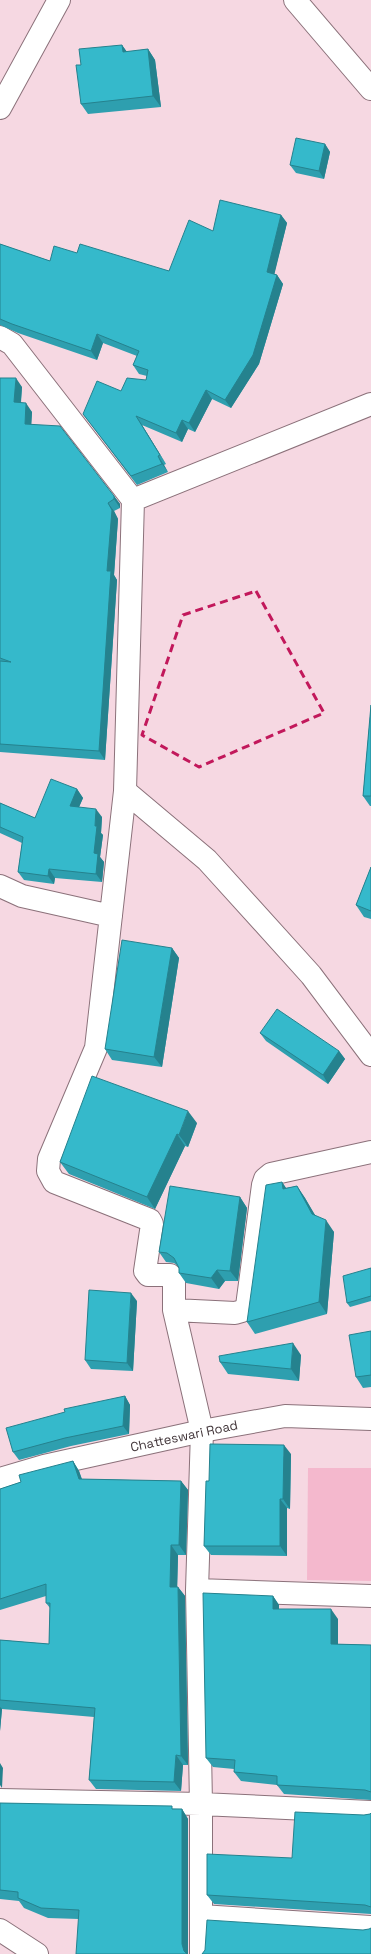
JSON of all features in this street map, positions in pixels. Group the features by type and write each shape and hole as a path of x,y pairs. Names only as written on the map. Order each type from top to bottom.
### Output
{"street":[{"path":"0,108 59,0"},
{"path":"295,0 371,89"},
{"path":"0,337 12,344 133,500 125,791 96,1048 49,1159 48,1171 54,1182 150,1220 152,1224 145,1271 148,1275 170,1275 172,1277 174,1310 202,1431 197,1590 201,1804 200,1954"},
{"path":"133,500 371,404"},
{"path":"125,791 208,860 311,975 371,1055"},
{"path":"0,886 22,896 111,916"},
{"path":"174,1310 235,1313 242,1312 247,1306 263,1185 265,1179 271,1174 371,1152"},
{"name":"Chatteswari Road","path":"0,1479 44,1466 202,1431 285,1416 371,1418"},
{"path":"197,1590 371,1596"},
{"path":"0,1800 201,1804 371,1812"},
{"path":"201,1916 371,1927"},
{"path":"0,1930 37,1954"}],"highlighted area":[{"path":"256,591 324,713 199,767 142,735 183,615"}],"shaded area":[{"path":"308,1468 371,1468 371,1581 307,1580"}],"building":[{"path":"122,45 123,52 148,49 153,96 81,104 76,65 81,65 79,49"},
{"path":"296,138 325,144 319,171 290,165"},
{"path":"220,200 281,215 267,272 277,275 253,355 225,400 206,390 189,423 182,420 176,433 136,416 160,455 158,456 162,464 131,476 83,414 97,381 121,391 127,378 146,380 148,370 133,365 139,351 97,334 91,351 0,319 0,244 50,261 54,246 77,253 80,244 169,271 189,220 213,231"},
{"path":"0,378 16,378 14,402 26,403 25,424 60,426 114,496 114,499 108,503 112,510 107,571 111,571 99,751 0,744 0,661 11,662 0,658"},
{"path":"371,705 371,796 363,796"},
{"path":"51,779 77,789 70,806 96,809 95,826 97,826 94,853 98,854 96,874 49,869 48,876 18,872 23,837 0,827 0,803 35,818"},
{"path":"371,867 371,911 356,905"},
{"path":"122,940 172,948 154,1057 105,1049"},
{"path":"277,1009 339,1051 323,1075 260,1033"},
{"path":"92,1076 188,1111 179,1135 177,1134 147,1197 60,1162"},
{"path":"282,1182 283,1189 297,1186 312,1214 326,1220 319,1302 247,1322 266,1185"},
{"path":"170,1186 240,1197 230,1271 217,1270 211,1278 179,1273 179,1268 174,1258 167,1253 159,1252"},
{"path":"371,1268 371,1296 347,1303 343,1276"},
{"path":"89,1290 131,1293 127,1363 85,1360"},
{"path":"371,1331 371,1375 356,1377 349,1335"},
{"path":"293,1343 291,1369 220,1362 219,1356"},
{"path":"125,1396 123,1426 65,1438 13,1452 6,1428 65,1412 64,1409"},
{"path":"210,1444 284,1445 283,1499 280,1499 280,1546 204,1546 206,1481 209,1481"},
{"path":"73,1461 79,1479 181,1481 179,1545 171,1545 170,1587 178,1587 181,1756 176,1755 174,1782 89,1780 95,1708 0,1700 0,1640 49,1644 50,1603 46,1603 46,1584 0,1599 0,1489 21,1482 19,1475"},
{"path":"203,1593 273,1596 273,1609 331,1609 331,1644 371,1645 371,1792 365,1790 277,1785 277,1776 234,1772 235,1760 206,1758"},
{"path":"0,1803 172,1806 172,1809 182,1809 182,1944 184,1951 187,1954 76,1954 79,1910 41,1908 18,1898 18,1892 0,1890"},
{"path":"295,1812 364,1815 371,1813 371,1907 365,1905 207,1895 207,1854 292,1858"},
{"path":"207,1920 363,1930 371,1928 371,1954 202,1954 205,1950"}]}
